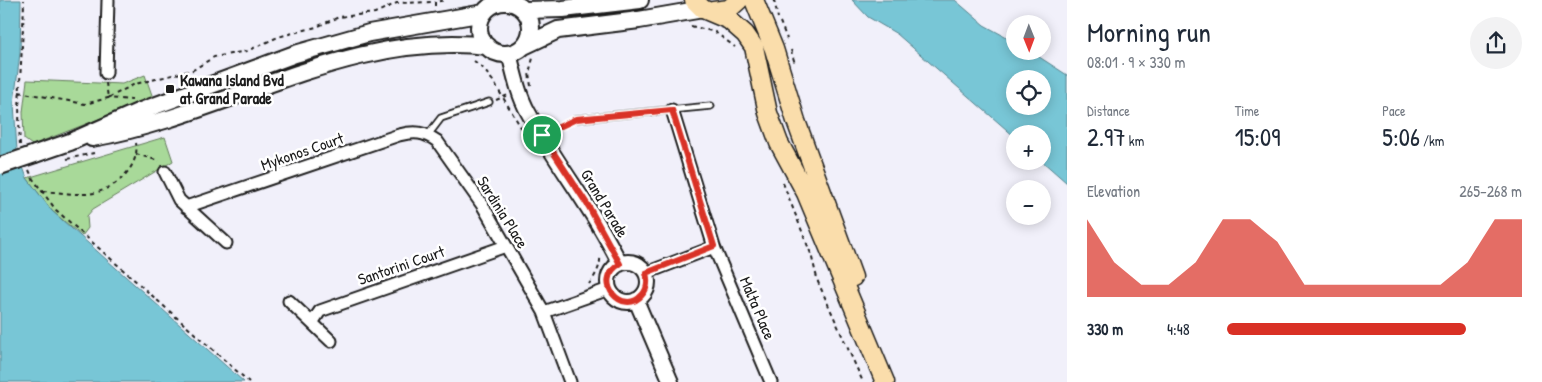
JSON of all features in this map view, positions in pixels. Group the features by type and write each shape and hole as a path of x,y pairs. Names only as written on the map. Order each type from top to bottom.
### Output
{"main road":[{"path":"524,10 562,9 640,0"},
{"path":"70,142 143,127 302,73 369,54 438,43 487,46 500,53 508,54 529,51 558,30 639,20 703,7 728,9 739,0"},
{"path":"754,0 774,49 805,146 891,382"},
{"path":"487,46 480,31 484,13 502,1 517,5 528,16 531,31 529,51"},
{"path":"703,7 729,20 745,34 754,47 768,113 779,143 806,193 885,382"},
{"path":"0,166 70,142 138,112 304,51 369,33 484,13"}],"street":[{"path":"106,73 108,0"},
{"name":"Grand Parade","path":"508,54 519,91 542,135 589,207 620,264"},
{"name":"Malta Place","path":"672,110 714,246 771,382"},
{"name":"Mykonos Court","path":"186,207 399,135 414,131 428,135"},
{"name":"Sardinia Place","path":"428,135 437,141 483,206 544,312 566,381"},
{"path":"166,172 173,192 186,207 226,243"},
{"name":"Santorini Court","path":"312,322 320,311 506,246"},
{"path":"646,273 714,246"},
{"path":"626,262 637,265 646,273 646,289 636,300 623,301 612,294 609,289 609,277 615,267 620,264 626,262"},
{"path":"544,312 609,289"},
{"path":"636,300 671,382"},
{"path":"290,301 331,341"}],"lane":[{"path":"428,135 440,118 489,102"},
{"path":"576,119 711,106"}],"path":[{"path":"24,0 18,92 27,156 33,179 56,210 249,382"},
{"path":"18,92 85,104 108,98 135,84 193,70 214,57 247,51 278,37 316,28 339,17 376,14 398,2 413,4 446,0"},
{"path":"434,2 435,8"},
{"path":"687,26 696,26 715,32 736,48"},
{"path":"503,98 532,86 529,74 532,59 529,51"},
{"path":"106,73 108,98"},
{"path":"108,98 128,98 133,102 138,112"},
{"path":"542,135 576,119"},
{"path":"43,191 93,193 120,179 130,169 136,154 135,140 130,141"},
{"path":"61,160 96,152"},
{"path":"136,154 158,160 166,172"},
{"path":"780,177 810,254 818,282 863,382"}],"green space":[{"path":"145,75 153,98 32,145 24,139 23,112 27,80 122,84"},
{"path":"165,137 173,161 93,209 87,216 88,228 82,236 52,211 27,178"}],"water":[{"path":"0,0 21,0 20,53 14,103 17,151 27,178 52,211 244,382 0,382"},
{"path":"852,0 955,0 984,25 1006,37 1006,60 1044,60 1067,75 1067,183 1051,169 1051,125 1006,125 1006,129 897,34 868,17"}],"place":[{"name":"Kawana Island Bvd at Grand Parade","path":"170,89"}],"route":[{"path":"672,110 714,246 646,273 648,284 644,293 636,300 629,302 617,299 609,289 608,283 611,272 620,264 609,240 542,135 576,119 672,110"}]}
